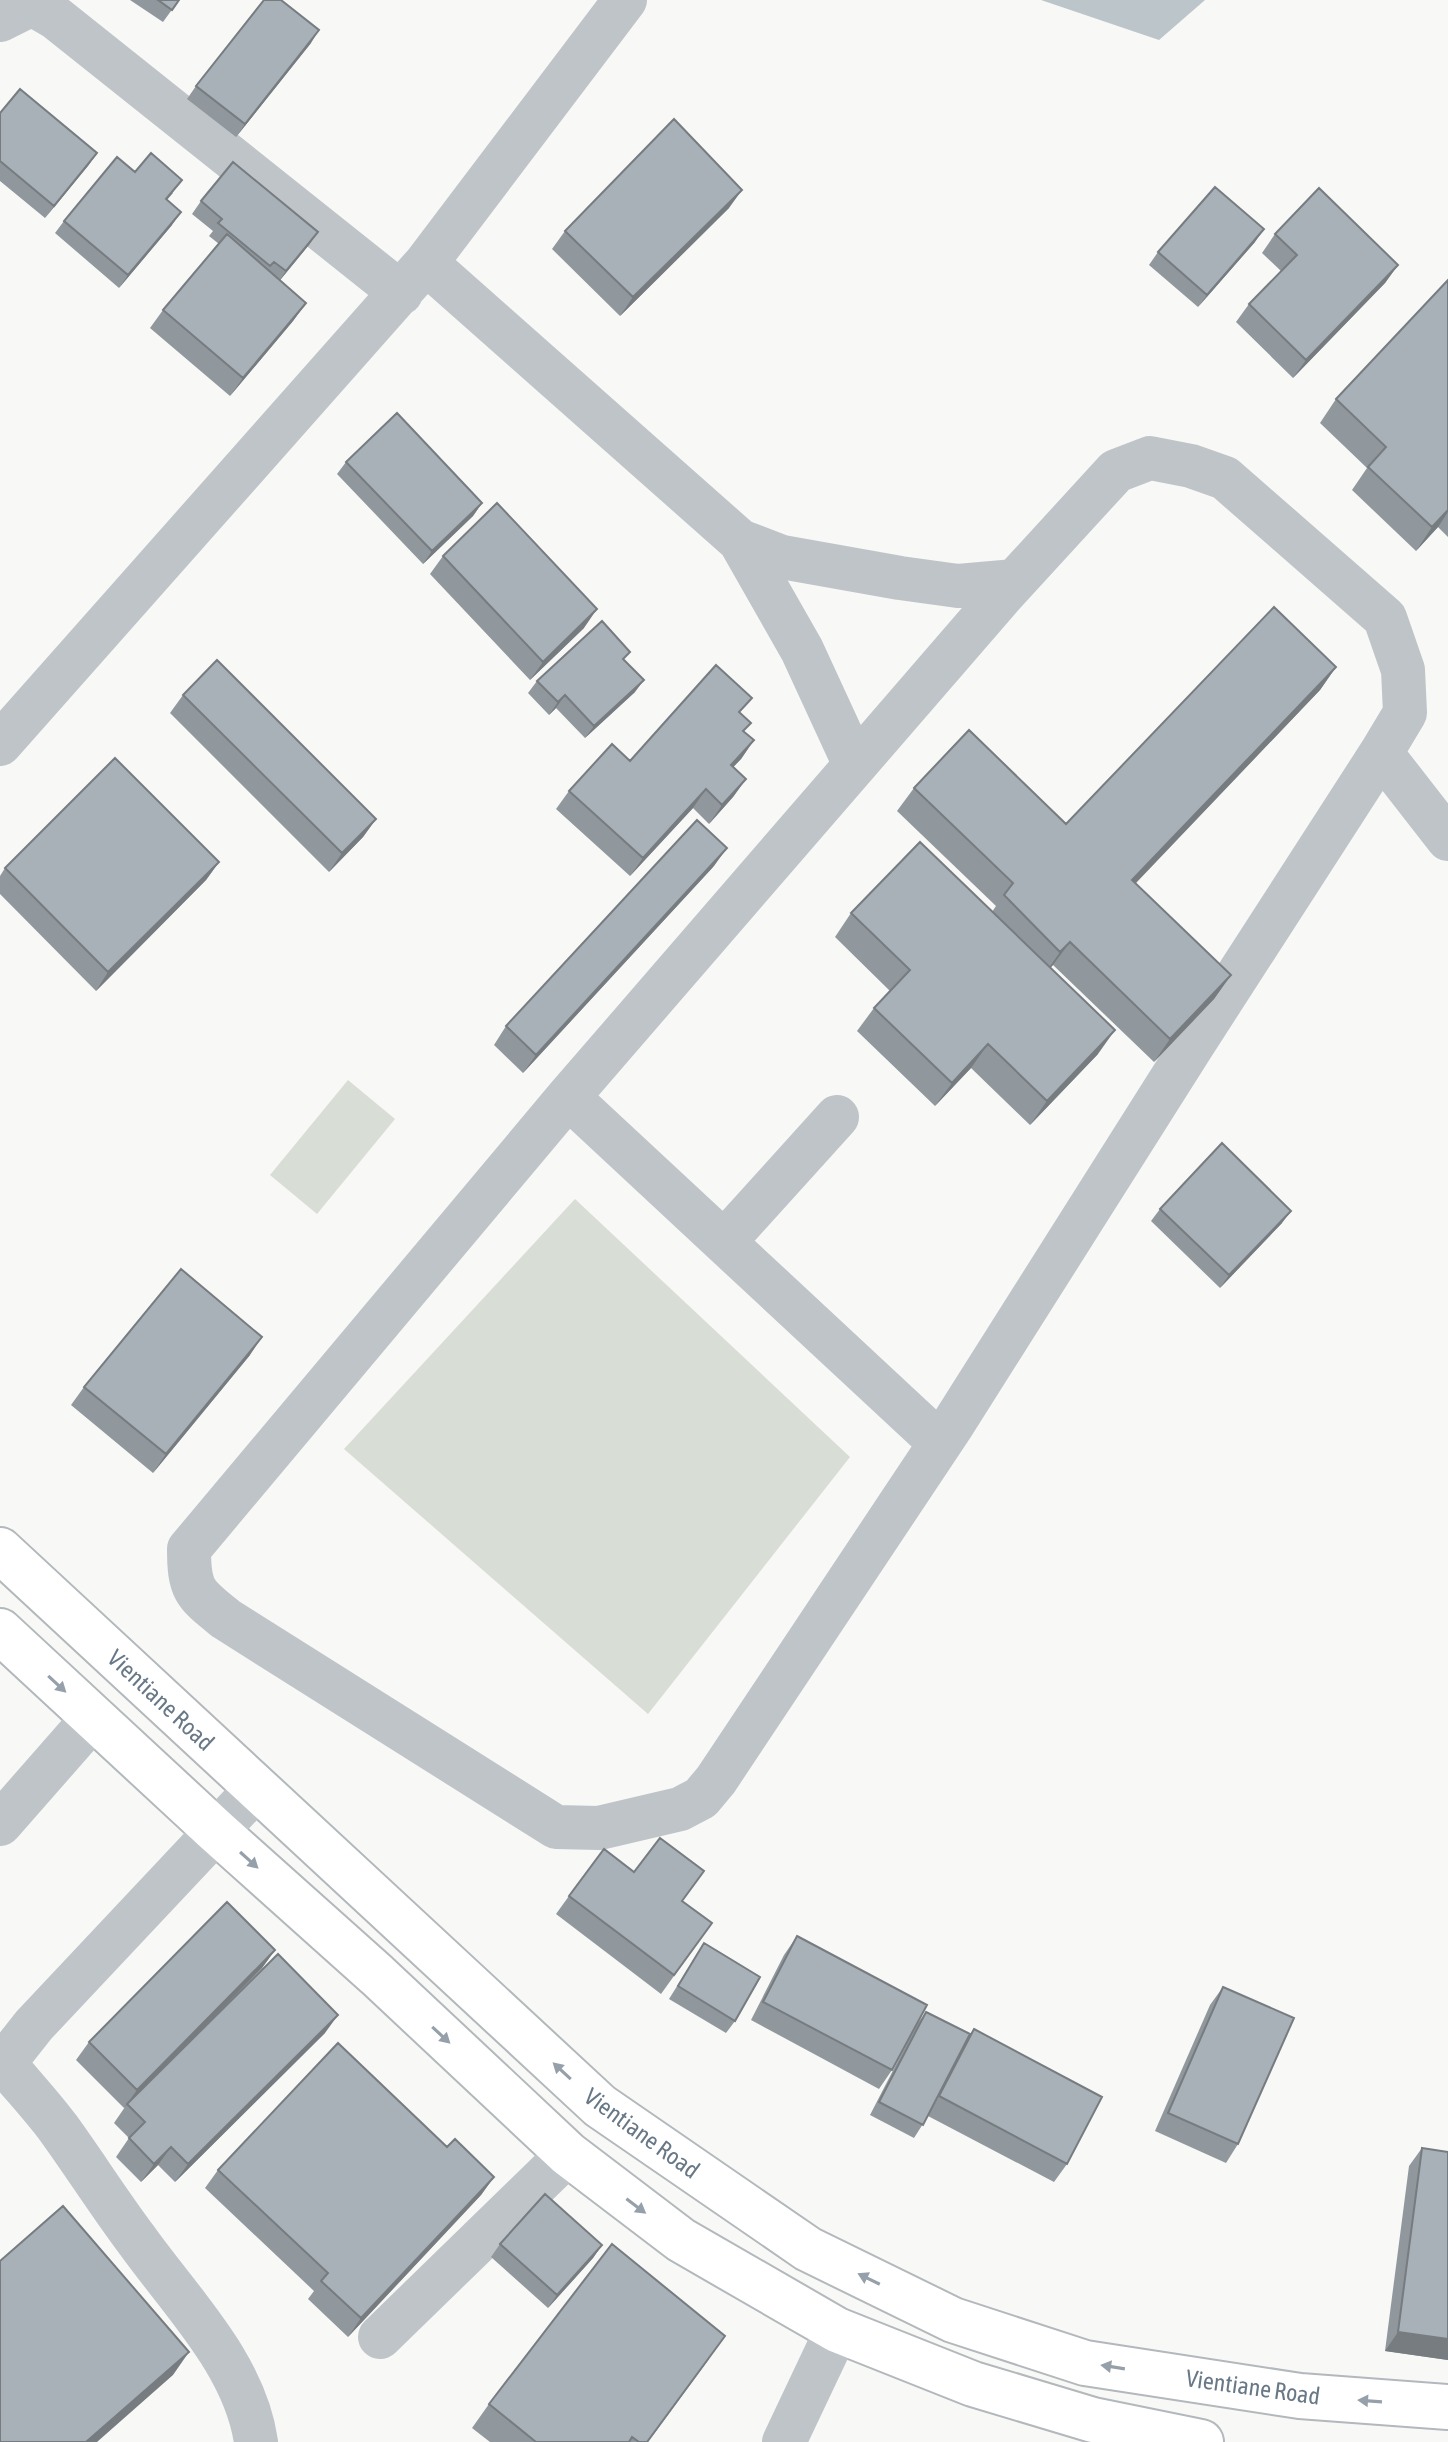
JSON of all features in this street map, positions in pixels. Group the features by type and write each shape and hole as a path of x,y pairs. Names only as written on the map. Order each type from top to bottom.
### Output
{"main road":[{"name":"Vientiane Road","path":"0,1550 600,2106 808,2249 953,2320 1085,2363 1300,2396 1448,2407"},
{"path":"0,1631 568,2154 681,2240 837,2330 973,2384 1093,2420 1201,2442"}],"street":[{"path":"0,744 413,278 625,0"},
{"path":"0,20 32,4 56,18 413,278 740,541 782,557 900,578 958,586 1015,581"},
{"path":"1150,458 1191,466 1225,478 1385,618 1403,670 1405,713 1381,753 940,1443 701,1798 680,1809 599,1828 556,1827 226,1619 198,1597 189,1575 189,1549 568,1097 1015,581 1116,471 1150,458"},
{"path":"740,541 802,650 855,765"},
{"path":"1381,753 1448,839"},
{"path":"568,1097 940,1443"},
{"path":"724,1242 837,1117"},
{"path":"0,1824 93,1718"},
{"path":"256,1789 1,2063 57,2126 135,2239 223,2356 240,2387 256,2442"},
{"path":"380,2337 568,2154"},
{"path":"784,2442 837,2330"}],"shaded area":[{"path":"1041,0 1205,0 1159,40"},
{"path":"348,1080 395,1119 317,1214 270,1175"},
{"path":"575,1199 850,1457 648,1714 344,1449"}],"building":[{"path":"158,0 179,0 172,10"},
{"path":"264,0 281,0 319,30 245,124 196,86"},
{"path":"20,89 97,153 54,206 0,161 0,113"},
{"path":"674,119 742,190 633,297 565,231"},
{"path":"151,153 182,180 166,199 181,212 128,275 64,221 117,157 135,172"},
{"path":"233,162 318,232 286,271 274,262 270,266 218,223 222,219 201,201"},
{"path":"1215,187 1264,229 1207,295 1158,252"},
{"path":"1319,188 1398,265 1306,360 1249,304 1297,255 1275,234"},
{"path":"227,234 306,303 243,378 163,310"},
{"path":"1448,280 1448,510 1432,527 1368,467 1386,447 1336,399"},
{"path":"397,413 482,503 432,551 346,462"},
{"path":"497,503 597,609 543,662 443,556"},
{"path":"1274,607 1336,667 1132,880 1231,975 1170,1039 1070,942 1060,952 1004,895 1013,883 914,788 969,730 1066,824"},
{"path":"602,621 630,652 623,659 644,680 594,726 565,695 558,702 537,681"},
{"path":"217,660 376,819 342,853 183,695"},
{"path":"716,665 752,698 739,712 751,723 743,731 754,740 731,765 746,779 722,805 706,789 643,858 569,791 612,744 630,761"},
{"path":"115,758 219,862 108,972 5,868"},
{"path":"697,820 727,848 536,1055 506,1026"},
{"path":"920,842 1115,1030 1047,1101 988,1044 952,1083 874,1008 910,970 851,913"},
{"path":"1222,1143 1291,1211 1229,1275 1160,1209"},
{"path":"181,1269 262,1337 166,1454 84,1387"},
{"path":"660,1838 704,1871 682,1901 712,1923 674,1975 569,1896 604,1849 634,1872"},
{"path":"227,1902 275,1950 137,2090 89,2042"},
{"path":"797,1936 927,2005 892,2070 763,2002"},
{"path":"704,1943 760,1977 735,2021 678,1986"},
{"path":"278,1954 338,2015 188,2164 171,2147 154,2164 129,2138 145,2122 127,2104"},
{"path":"1223,1987 1294,2018 1238,2144 1168,2113"},
{"path":"926,2012 970,2034 923,2125 879,2102"},
{"path":"974,2029 1102,2097 1067,2164 939,2096"},
{"path":"338,2043 447,2147 455,2139 494,2177 361,2318 321,2281 328,2273 218,2170"},
{"path":"1422,2148 1448,2152 1448,2339 1398,2332"},
{"path":"545,2194 602,2245 557,2295 500,2244"},
{"path":"63,2206 189,2352 86,2442 0,2442 0,2261"},
{"path":"612,2244 725,2336 647,2442 639,2442 632,2437 629,2442 536,2442 489,2404"}]}
